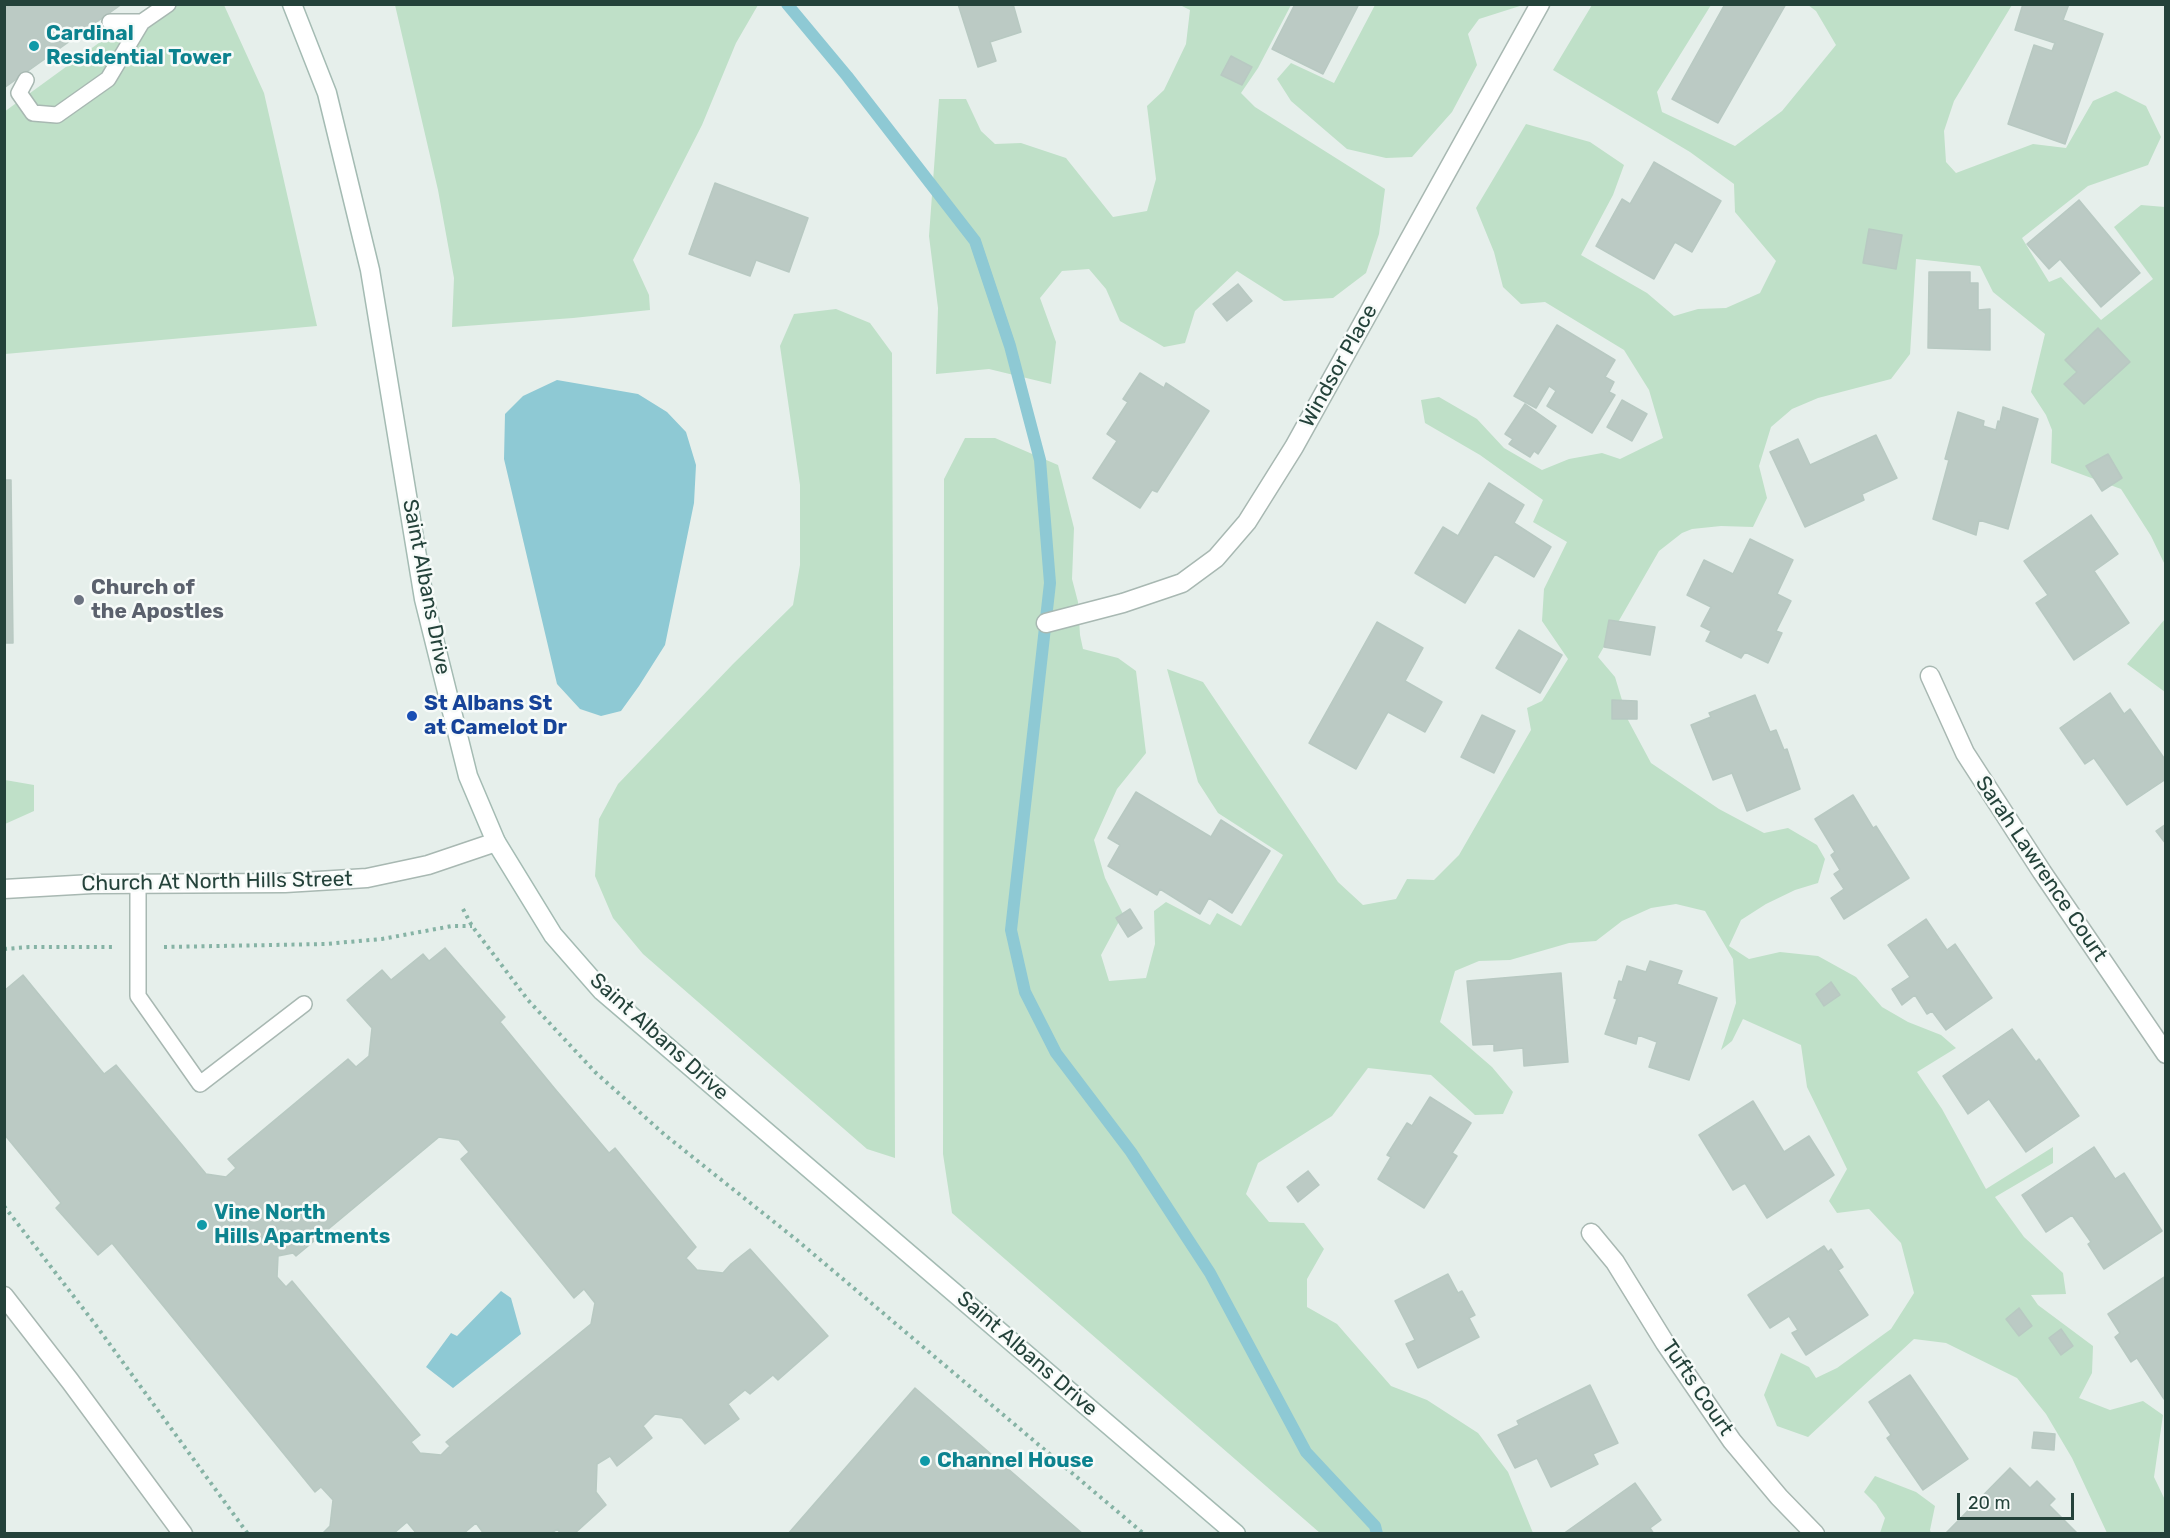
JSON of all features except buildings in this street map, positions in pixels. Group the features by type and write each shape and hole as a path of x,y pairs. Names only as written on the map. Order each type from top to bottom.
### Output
{"street":[{"name":"Saint Albans Drive","path":"292,4 327,93 370,270 423,599 468,776 496,842 554,935 602,991 1236,1533"},
{"name":"Windsor Place","path":"1046,623 1123,603 1182,584 1216,558 1247,522 1267,493 1324,393 1540,4"},
{"name":"Sarah Lawrence Court","path":"1930,676 1965,753 2042,872 2166,1054"},
{"name":"Church At North Hills Street","path":"4,889 92,884 274,883 367,878 428,865 496,842"},
{"name":"Tufts Court","path":"1591,1233 1615,1262 1665,1343 1732,1441 1779,1497 1815,1533"},
{"path":"4,1296 183,1533"}],"lane":[{"path":"26,80 19,93 33,113 57,115 108,80 141,22 168,4"},
{"path":"110,22 141,22"},
{"path":"138,884 138,996 200,1084 304,1004"}],"path":[{"path":"463,909 472,926 528,1000 596,1072 647,1120 798,1241 1144,1533"},
{"path":"4,949 325,944 382,939 452,926 472,926"},
{"path":"4,1206 95,1324 248,1533"}],"green space":[{"path":"151,5 224,5 264,93 317,326 5,354 4,112"},
{"path":"395,5 758,5 736,43 702,125 633,260 649,295 650,310 452,327 454,278 438,190"},
{"path":"1180,5 1291,5 1258,68 1241,93 1255,107 1385,189 1379,234 1366,273 1333,298 1284,301 1237,271 1195,311 1185,343 1164,347 1120,321 1106,289 1089,269 1062,271 1040,298 1056,342 1051,384 989,369 936,374 938,308 929,236 939,99 966,99 981,131 995,144 1021,143 1066,158 1113,217 1147,211 1156,179 1147,106 1164,90 1186,44 1190,10"},
{"path":"1375,5 1523,5 1479,19 1468,34 1477,65 1452,112 1412,157 1386,158 1347,149 1291,101 1277,79 1291,63 1334,83"},
{"path":"1592,5 1711,5 1657,92 1662,112 1735,146 1782,111 1836,45 1816,11 1808,5 2012,5 1954,101 1944,131 1946,162 1956,173 2033,144 2066,148 2093,101 2116,91 2146,106 2161,137 2148,165 2088,186 2022,238 2049,282 2061,277 2101,320 2153,279 2114,227 2141,205 2165,207 2165,565 2151,536 2121,489 2051,463 2052,430 2046,415 2031,392 2045,334 1993,292 1980,266 1916,259 1910,354 1891,379 1818,398 1792,409 1771,427 1759,466 1767,498 1753,527 1721,526 1692,529 1682,533 1659,551 1598,657 1615,677 1628,720 1651,763 1719,809 1764,833 1788,828 1817,845 1825,859 1818,883 1795,890 1766,904 1741,920 1729,946 1749,959 1780,952 1818,956 1856,977 1882,1007 1908,1022 1941,1035 1956,1048 1917,1072 1942,1109 1986,1189 2053,1147 2053,1163 1995,1197 2024,1237 2063,1273 2066,1294 2031,1295 2038,1305 2093,1346 2092,1373 2079,1398 2110,1410 2143,1401 2163,1415 2154,1477 2165,1500 2165,1533 2107,1533 2072,1458 2046,1414 2017,1378 1946,1343 1914,1339 1808,1437 1777,1426 1764,1395 1781,1353 1809,1367 1816,1378 1837,1368 1891,1329 1914,1293 1901,1243 1869,1209 1837,1213 1829,1201 1847,1169 1807,1087 1801,1045 1743,1019 1732,1041 1721,1050 1736,1003 1733,959 1705,911 1676,904 1651,908 1622,921 1596,941 1569,943 1510,960 1479,961 1455,971 1440,1022 1492,1067 1513,1092 1503,1114 1475,1115 1431,1075 1368,1068 1332,1116 1258,1163 1246,1194 1269,1222 1304,1223 1324,1249 1307,1279 1307,1307 1337,1324 1391,1386 1427,1400 1478,1433 1508,1472 1533,1533 1320,1533 952,1213 943,1154 944,479 965,438 995,438 1058,465 1074,528 1072,579 1078,602 1083,649 1118,658 1136,671 1146,753 1117,789 1094,840 1105,878 1123,914 1101,955 1109,981 1146,978 1155,944 1154,911 1166,902 1210,925 1217,913 1241,926 1283,855 1218,813 1198,782 1167,669 1203,682 1338,882 1363,905 1396,899 1407,879 1434,880 1459,855 1531,730 1527,708 1542,701 1568,659 1542,621 1544,589 1567,542 1533,522 1543,500 1480,455 1425,423 1421,400 1439,397 1477,419 1504,448 1542,470 1569,459 1602,453 1620,459 1663,438 1649,390 1624,350 1545,302 1521,304 1503,287 1494,252 1476,208 1526,124 1590,142 1624,165 1613,195 1581,255 1647,293 1674,316 1698,309 1726,308 1760,293 1776,261 1735,212 1734,184 1690,152 1553,70"},
{"path":"836,309 870,323 892,353 895,1158 867,1149 643,954 613,918 595,876 599,819 618,784 793,605 800,565 800,485 780,346 794,314"},
{"path":"2165,619 2165,692 2127,664"},
{"path":"5,780 34,785 34,811 5,824"},
{"path":"1875,1476 1916,1492 1935,1506 1931,1533 1880,1533 1885,1518 1864,1492"}],"water":[{"path":"557,380 638,394 667,412 686,432 696,465 694,503 665,645 621,711 601,716 580,709 557,684 504,459 505,414 523,396"},
{"path":"501,1291 511,1298 521,1334 453,1388 426,1367 451,1333 457,1336"}],"waterway":[{"path":"787,4 847,76 975,241 1010,346 1040,460 1050,583 1011,930 1025,992 1056,1053 1131,1152 1210,1273 1306,1452 1375,1526 1377,1534"}],"place":[{"name":"Cardinal Residential Tower","path":"34,46"},
{"name":"Church of the Apostles","path":"79,600"},
{"name":"St Albans St at Camelot Dr","path":"412,716"},
{"name":"Vine North Hills Apartments","path":"202,1225"},
{"name":"Channel House","path":"925,1461"}]}
